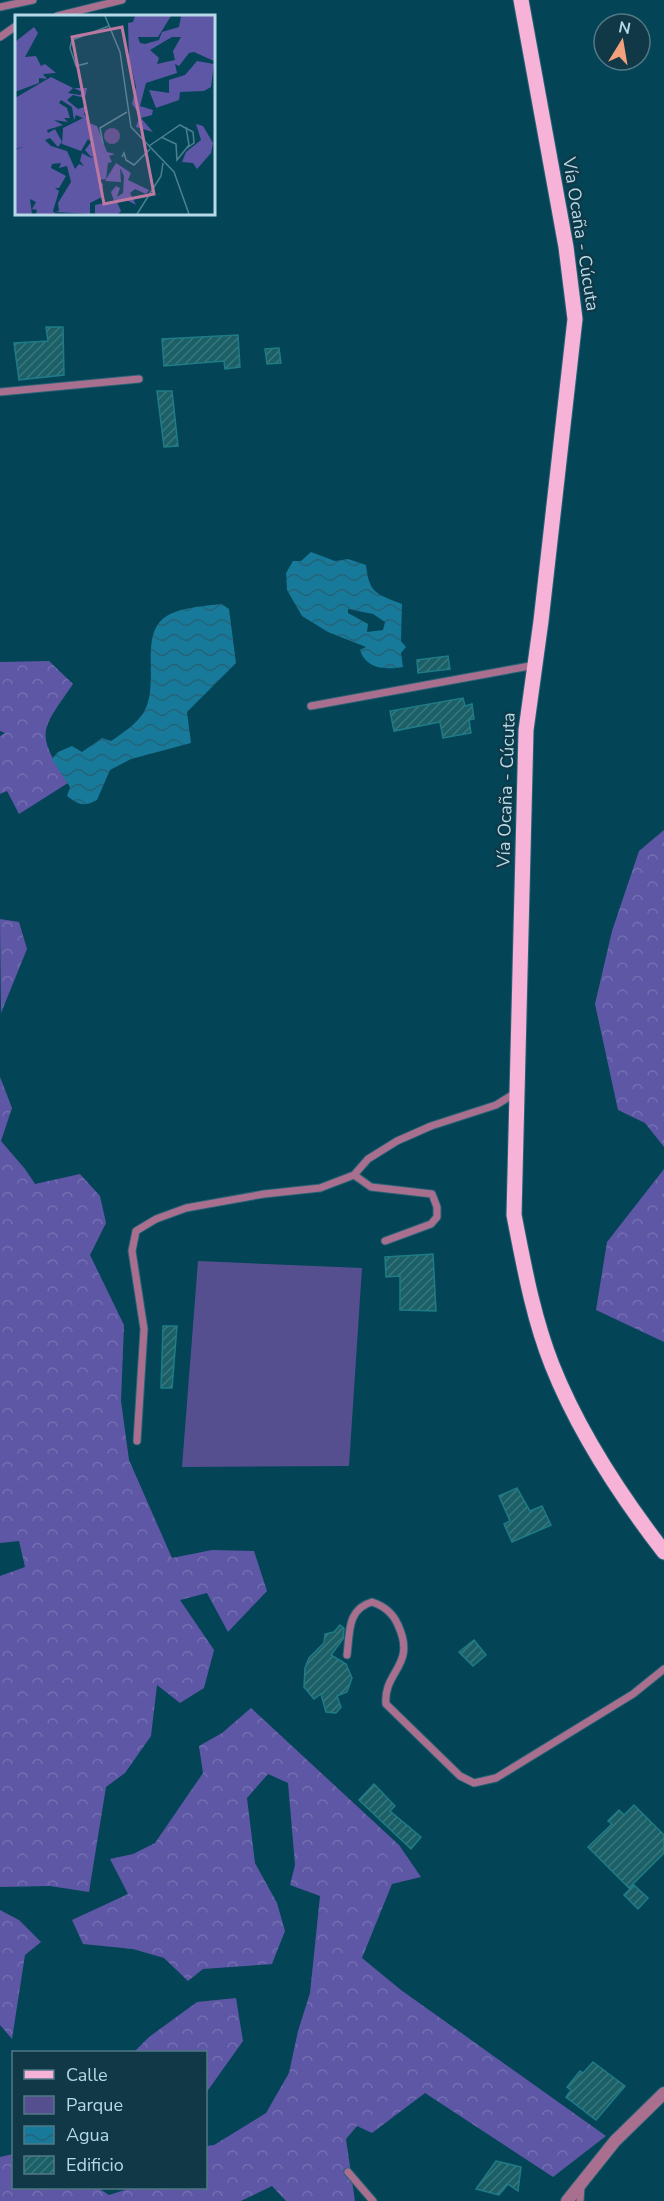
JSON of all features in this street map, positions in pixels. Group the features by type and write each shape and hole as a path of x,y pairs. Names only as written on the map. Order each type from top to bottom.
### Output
{"main road":[{"name":"Vía Ocaña - Cúcuta","path":"520,0 566,247 575,319 526,730 514,1215 529,1290 552,1365 581,1429 628,1505 664,1552"}],"street":[{"path":"567,2201 615,2141 664,2093"}],"lane":[{"path":"0,7 33,0"},
{"path":"61,15 122,0"},
{"path":"0,37 15,27"},
{"path":"0,392 139,379"},
{"path":"311,706 535,665"},
{"path":"137,1441 144,1329 132,1251 136,1231 156,1219 186,1208 264,1194 320,1188 354,1175 368,1159 397,1142 431,1126 496,1105 517,1092"},
{"path":"354,1175 371,1187 432,1194 435,1200 437,1217 430,1224 385,1240"},
{"path":"347,1654 352,1616 356,1608 372,1602 384,1606 397,1622 404,1638 405,1654 388,1687 386,1704 460,1776 474,1783 496,1778 579,1729 633,1694 664,1669"},
{"path":"348,2172 373,2201"},
{"path":"580,2201 582,2184"}],"green space":[{"path":"49,661 73,684 48,723 46,732 46,742 50,753 68,783 19,814 7,791 0,794 0,736 5,733 0,731 0,662"},
{"path":"664,830 664,1147 645,1123 618,1110 595,1004 612,931 639,851"},
{"path":"0,919 19,922 27,949 1,1013"},
{"path":"0,1077 12,1108 1,1141 35,1184 80,1174 100,1196 106,1223 90,1255 124,1325 121,1401 129,1460 172,1558 212,1550 254,1551 267,1591 228,1632 207,1593 180,1600 214,1650 204,1688 180,1703 157,1685 151,1736 125,1773 106,1787 89,1892 50,1886 0,1887 0,1576 25,1567 19,1541 0,1543"},
{"path":"664,1169 664,1342 596,1310 607,1242"},
{"path":"198,1261 362,1268 349,1466 182,1467"},
{"path":"251,1708 399,1845 421,1877 392,1884 362,1958 401,1990 606,2136 553,2177 425,2093 372,2133 357,2126 346,2139 355,2201 286,2201 272,2186 241,2201 0,2201 0,2157 12,2154 12,2189 100,2189 109,2195 128,2189 207,2189 207,2146 214,2145 266,2113 289,2073 298,2031 310,1993 320,1896 290,1885 295,1865 288,1783 268,1774 247,1798 255,1863 277,1903 285,1931 272,1964 203,1969 188,1981 164,1958 133,1949 83,1944 72,1920 128,1894 110,1859 133,1854 155,1843 203,1773 199,1746 222,1733"},
{"path":"0,1910 19,1920 41,1942 25,1955 12,2039 0,2025"},
{"path":"236,1998 243,2041 207,2092 207,2051 135,2051 149,2037 197,2002"}],"water":[{"path":"311,552 335,561 348,559 366,565 369,582 376,592 402,604 401,641 406,647 401,653 403,667 384,668 372,665 360,650 366,647 328,632 302,616 287,590 286,573 293,561 301,561","holes":["348,609 373,614 385,622 383,630 367,632 368,624 348,613"]},
{"path":"222,604 229,609 236,663 187,712 191,743 131,759 110,770 97,800 82,804 67,796 70,787 52,759 58,752 72,746 82,752 102,738 111,741 142,715 149,699 151,648 157,626 164,618 177,611"}],"building":[{"path":"46,327 63,327 64,375 19,380 14,343 48,341"},
{"path":"238,335 240,367 225,369 224,361 164,366 162,339"},
{"path":"279,348 281,363 267,364 265,349"},
{"path":"157,391 172,391 178,446 164,447"},
{"path":"448,656 450,669 418,673 417,660"},
{"path":"463,698 465,706 472,704 474,719 469,720 471,733 443,738 440,722 394,731 390,711"},
{"path":"433,1254 436,1311 400,1310 400,1276 386,1277 385,1257"},
{"path":"163,1326 177,1326 172,1388 161,1388"},
{"path":"517,1488 530,1511 542,1506 551,1525 512,1542 504,1524 510,1521 499,1496"},
{"path":"340,1625 344,1628 343,1639 331,1655 346,1664 352,1678 347,1692 337,1696 341,1707 336,1713 326,1712 321,1694 314,1699 304,1687 305,1668 309,1658 324,1643 325,1634 334,1632"},
{"path":"474,1640 486,1655 473,1666 459,1652"},
{"path":"374,1784 395,1806 390,1811 421,1837 411,1849 359,1800"},
{"path":"634,1805 664,1835 664,1853 629,1888 588,1847 612,1824 608,1821 619,1810 624,1815"},
{"path":"634,1885 648,1898 638,1909 624,1895"},
{"path":"593,2062 625,2086 596,2120 566,2097 571,2090 567,2087 580,2071 583,2073"},
{"path":"496,2161 521,2167 518,2191 508,2184 499,2195 476,2189"}]}
